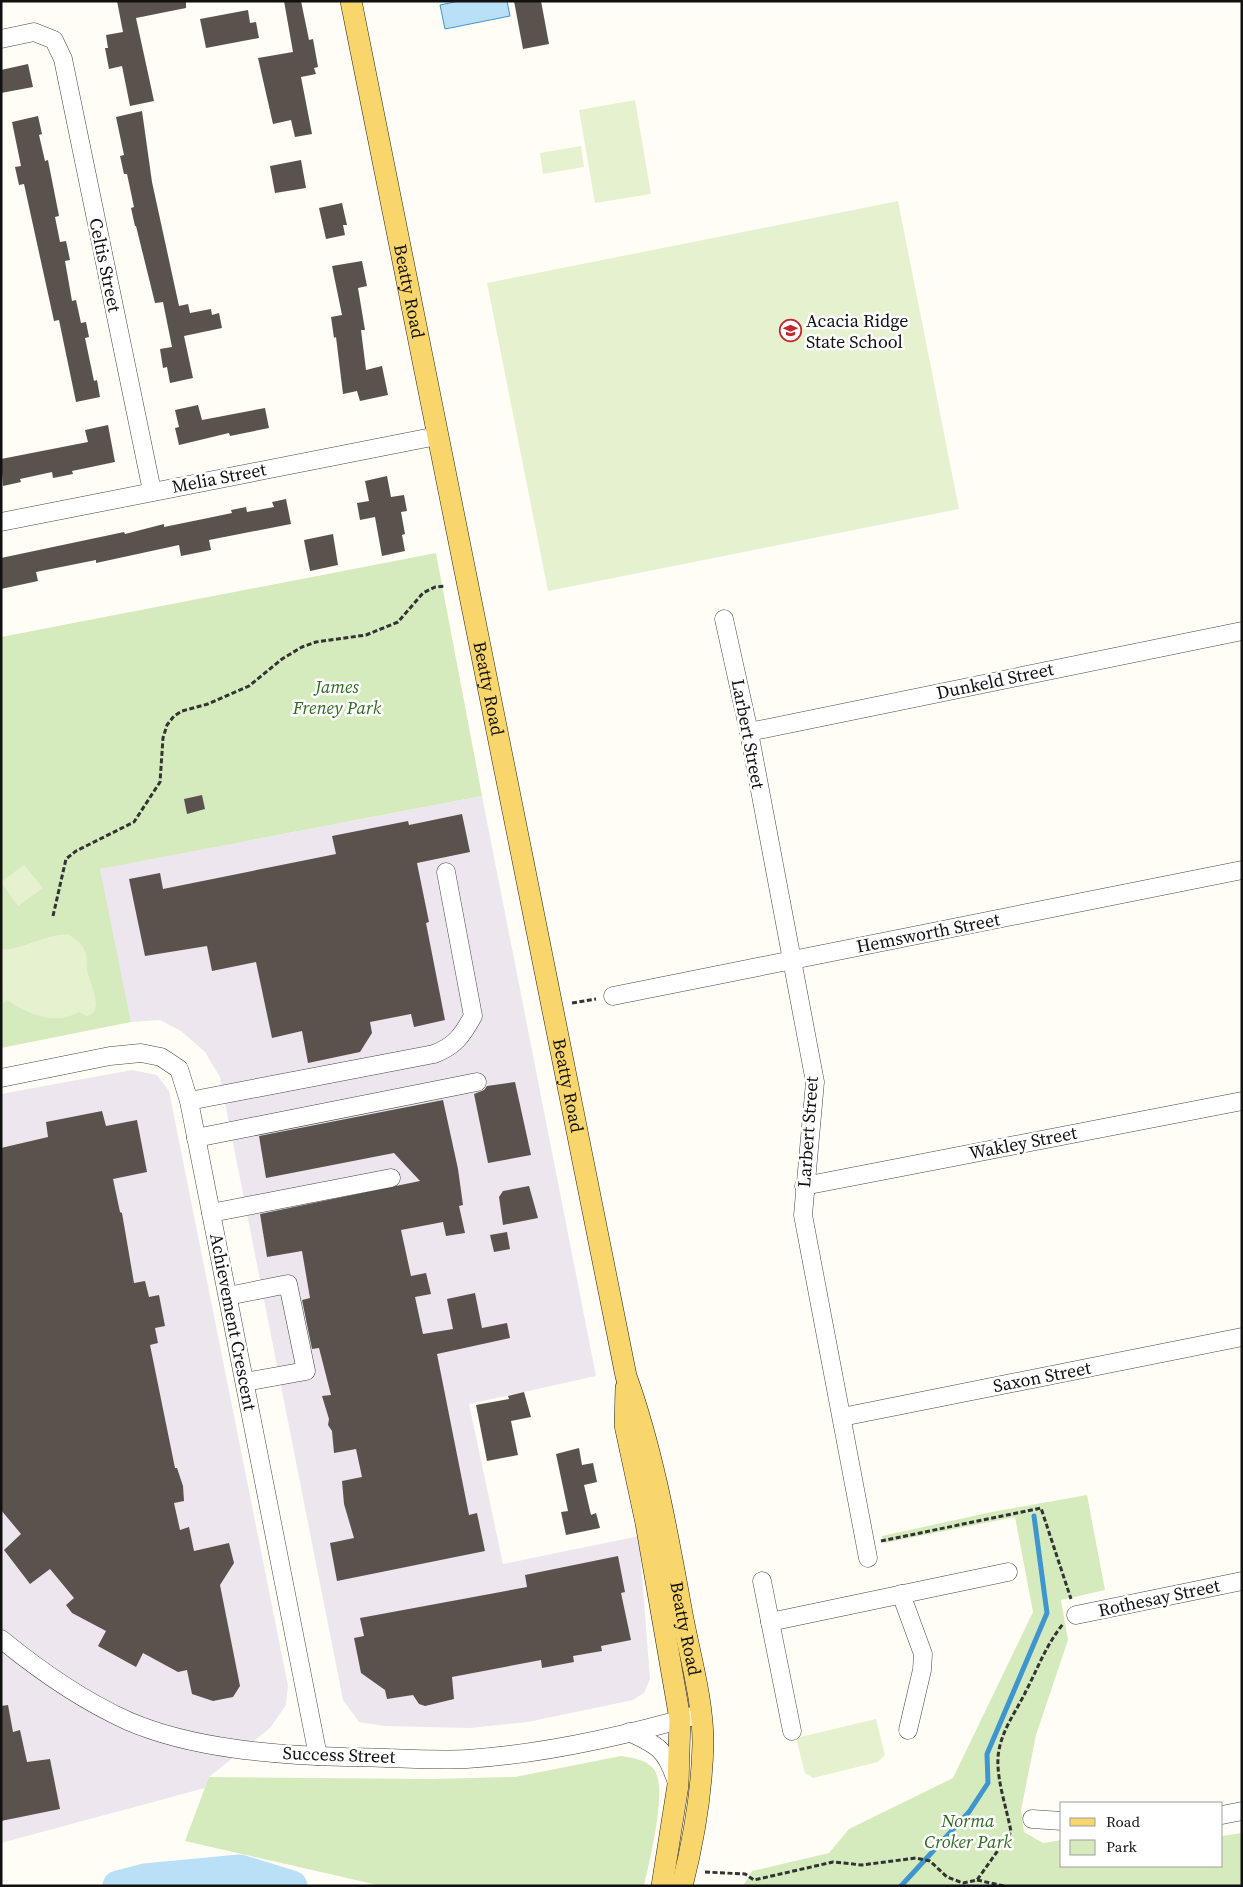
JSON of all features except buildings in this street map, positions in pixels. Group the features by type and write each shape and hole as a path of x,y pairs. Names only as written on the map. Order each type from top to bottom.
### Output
{"main road":[{"name":"Beatty Road","path":"351,1 626,1376 641,1419 663,1513 690,1716 662,1886"},
{"name":"Beatty Road","path":"684,1878 697,1818 703,1742 690,1716"}],"street":[{"name":"Celtis Street","path":"1,39 34,32 54,40 63,59 152,491"},
{"name":"Melia Street","path":"1,522 437,436"},
{"name":"Larbert Street","path":"724,619 749,732 815,1082 804,1186 803,1215 867,1551"},
{"name":"Dunkeld Street","path":"749,732 1242,631"},
{"name":"Hemsworth Street","path":"613,996 1242,870"},
{"path":"189,1101 434,1054 449,1048 464,1033 472,1016 446,872"},
{"name":"Achievement Crescent","path":"1,1078 110,1056 141,1053 161,1057 179,1070 189,1101 318,1756"},
{"path":"196,1138 477,1082"},
{"name":"Wakley Street","path":"804,1186 1242,1101"},
{"path":"211,1213 391,1178"},
{"path":"228,1296 288,1284 306,1371 245,1382"},
{"name":"Saxon Street","path":"842,1417 1242,1337"},
{"path":"770,1622 1008,1572"},
{"path":"762,1581 792,1731"},
{"name":"Rothesay Street","path":"1076,1615 1242,1581"},
{"path":"901,1594 923,1654 922,1670 908,1730"},
{"name":"Success Street","path":"1,1639 35,1667 82,1697 129,1721 181,1738 235,1750 318,1756 466,1759 521,1753 630,1732 690,1716"},
{"path":"630,1732 653,1743 669,1759 678,1785"},
{"path":"1223,1815 1242,1811"},
{"path":"1032,1819 1060,1821"}],"path":[{"path":"52,916 66,859 76,850 134,822 160,782 163,738 167,725 174,716 182,711 203,706 249,686 282,659 302,647 316,642 366,635 398,622 423,594 435,587 445,586"},
{"path":"572,1003 613,996"},
{"path":"867,1551 1041,1508 1076,1615 1067,1620 1044,1651 1026,1692 1006,1727 999,1750 999,1774 1011,1832 977,1880"},
{"path":"684,1878 745,1874 754,1880 833,1862 862,1865 916,1858 930,1861 947,1877 963,1883 977,1880 1004,1886"}],"shaded area":[{"path":"482,796 596,1376 469,1404 503,1564 639,1536 650,1679 644,1693 633,1700 528,1722 470,1728 384,1726 359,1722 343,1700 220,1077 205,1052 181,1031 160,1020 131,1022 99,869"},
{"path":"132,1070 157,1075 169,1091 288,1686 286,1705 270,1728 209,1777 205,1788 1,1843 1,1094"}],"green space":[{"path":"635,100 651,194 595,203 579,110"},
{"path":"581,146 584,167 543,174 540,153"},
{"path":"898,201 959,509 548,591 487,283"},
{"name":"James Freney Park","path":"436,553 482,796 100,869 131,1022 1,1048 1,637"},
{"path":"24,865 43,888 18,906 1,882"},
{"path":"67,934 79,942 85,952 88,974 96,1003 93,1013 87,1016 79,1012 61,1018 51,1018 33,1014 7,1000 3,1004 1,950"},
{"name":"Norma Croker Park","path":"1087,1495 1105,1590 1061,1600 1068,1640 1036,1735 1021,1810 1024,1832 1043,1843 1060,1840 1060,1867 1223,1867 1223,1836 1242,1833 1242,1886 743,1886 752,1871 829,1853 849,1829 953,1778 1033,1612 1015,1517 884,1543 882,1536 992,1512"},
{"path":"876,1719 885,1755 878,1762 813,1778 805,1773 796,1738"},
{"path":"621,1756 638,1759 646,1763 653,1768 657,1777 659,1807 644,1886 382,1886 185,1841 209,1777 432,1779 515,1777"}],"water":[{"path":"459,1 507,1 510,16 445,29 440,5"}],"waterway":[{"path":"901,1886 969,1812 988,1783 987,1754 1047,1613 1034,1516"},
{"path":"118,1886 145,1879 240,1870 292,1886"}],"place":[{"name":"Acacia Ridge State School","path":"790,331"}]}
